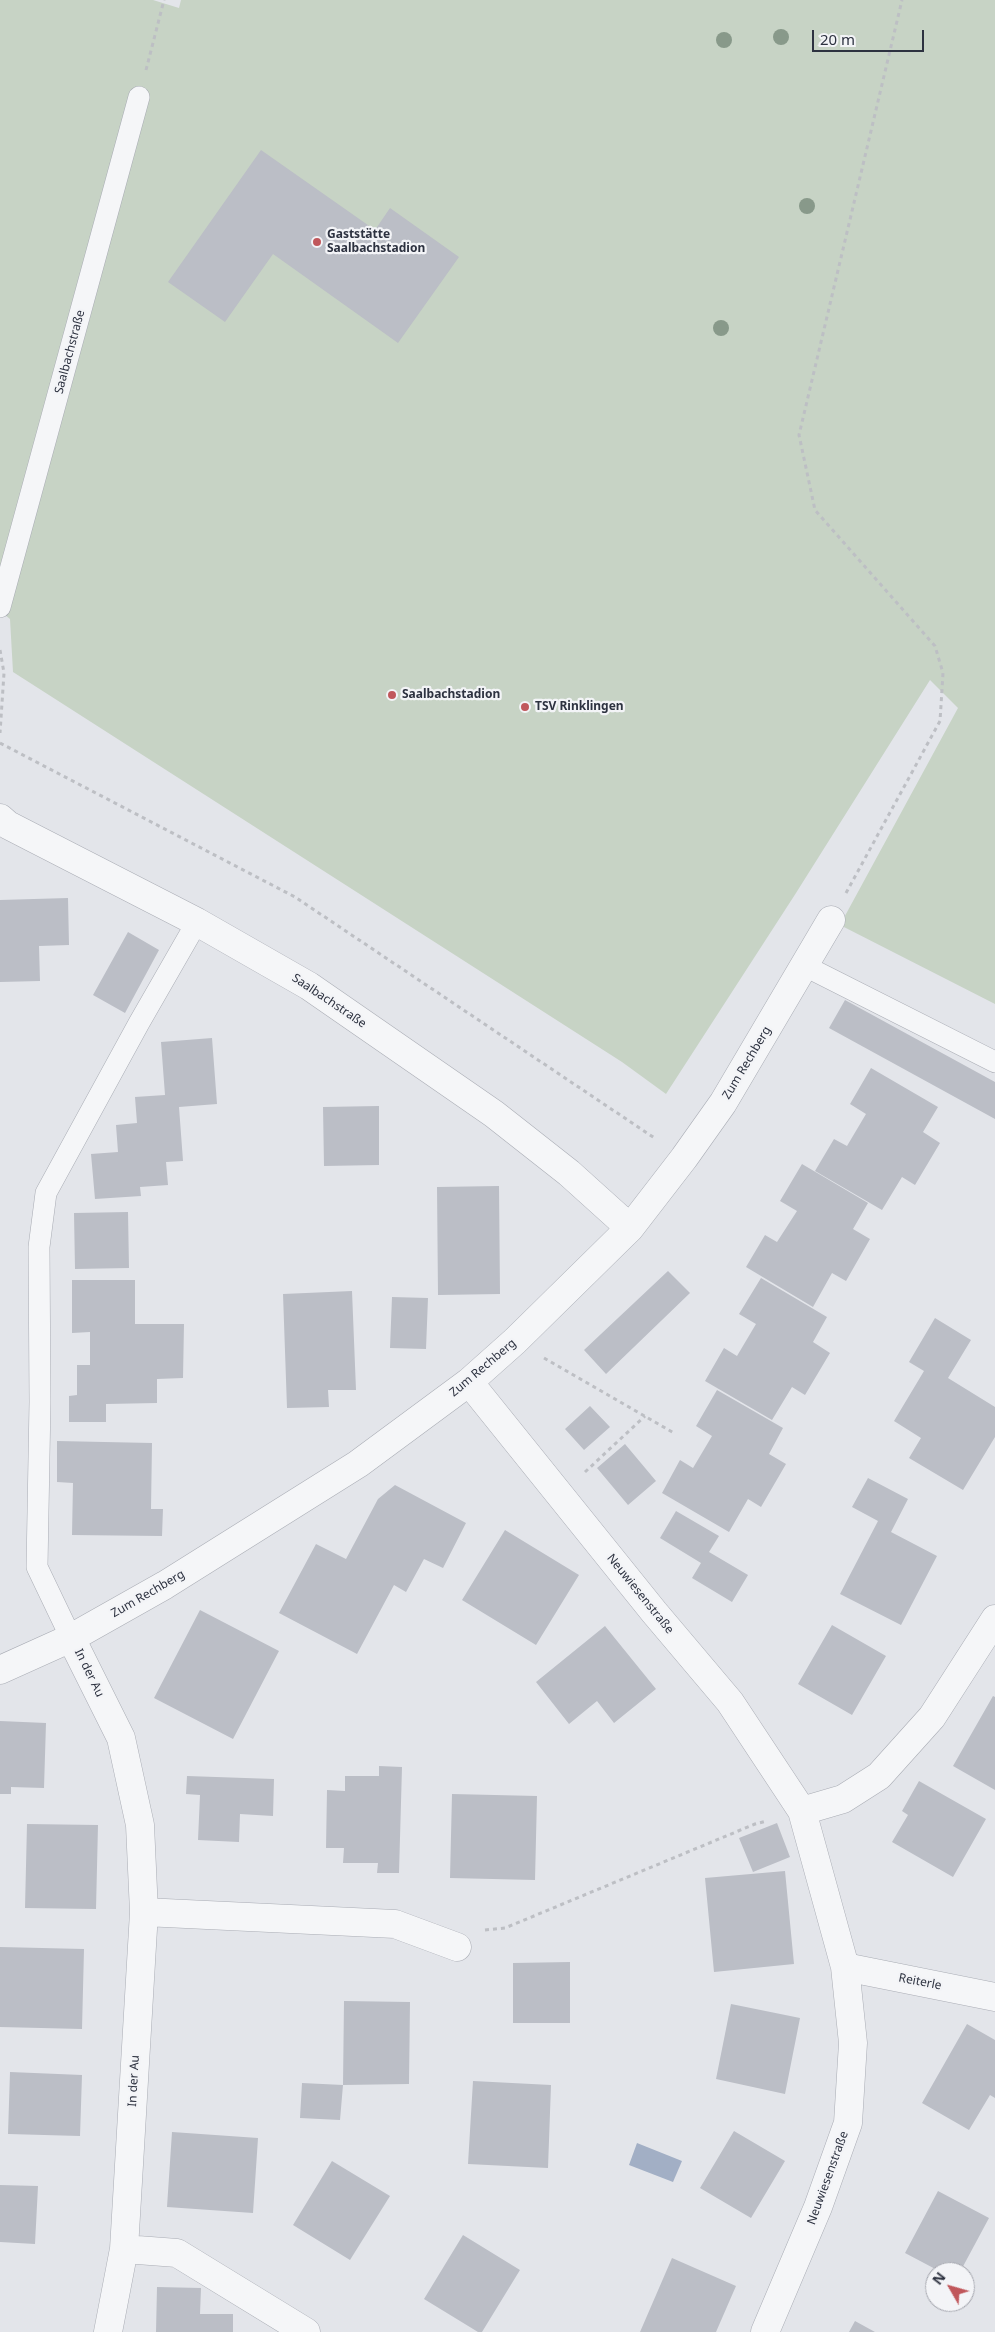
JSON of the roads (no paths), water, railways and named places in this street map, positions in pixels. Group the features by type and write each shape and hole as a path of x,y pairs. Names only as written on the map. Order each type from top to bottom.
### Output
{"street":[{"name":"Saalbachstraße","path":"0,818 8,825 197,922 309,986 494,1114 569,1173 630,1228"},
{"name":"Zum Rechberg","path":"0,1670 71,1638 165,1585 358,1464 469,1382 516,1341 630,1228 684,1158 723,1103 831,920"},
{"name":"Neuwiesenstraße","path":"469,1382 730,1702 802,1811 845,1967 853,2043 848,2123 818,2207 765,2332"},
{"path":"802,1811 843,1798 880,1776 932,1717 995,1619"},
{"name":"In der Au","path":"71,1638 121,1738 140,1826 144,1912 124,2249 108,2332"},
{"path":"144,1912 395,1924 457,1947"},
{"name":"Reiterle","path":"845,1967 995,1997"},
{"path":"124,2249 177,2253 306,2332"}],"lane":[{"name":"Saalbachstraße","path":"0,607 139,97"},
{"path":"71,1638 36,1567 40,1402 40,1247 46,1192 197,922"},
{"path":"805,966 995,1062"}],"water":[{"path":"637,2143 682,2161 673,2182 629,2165"}],"place":[{"name":"Gaststätte Saalbachstadion","path":"317,242"},
{"name":"Saalbachstadion","path":"392,695"},
{"name":"TSV Rinklingen","path":"525,707"}]}
